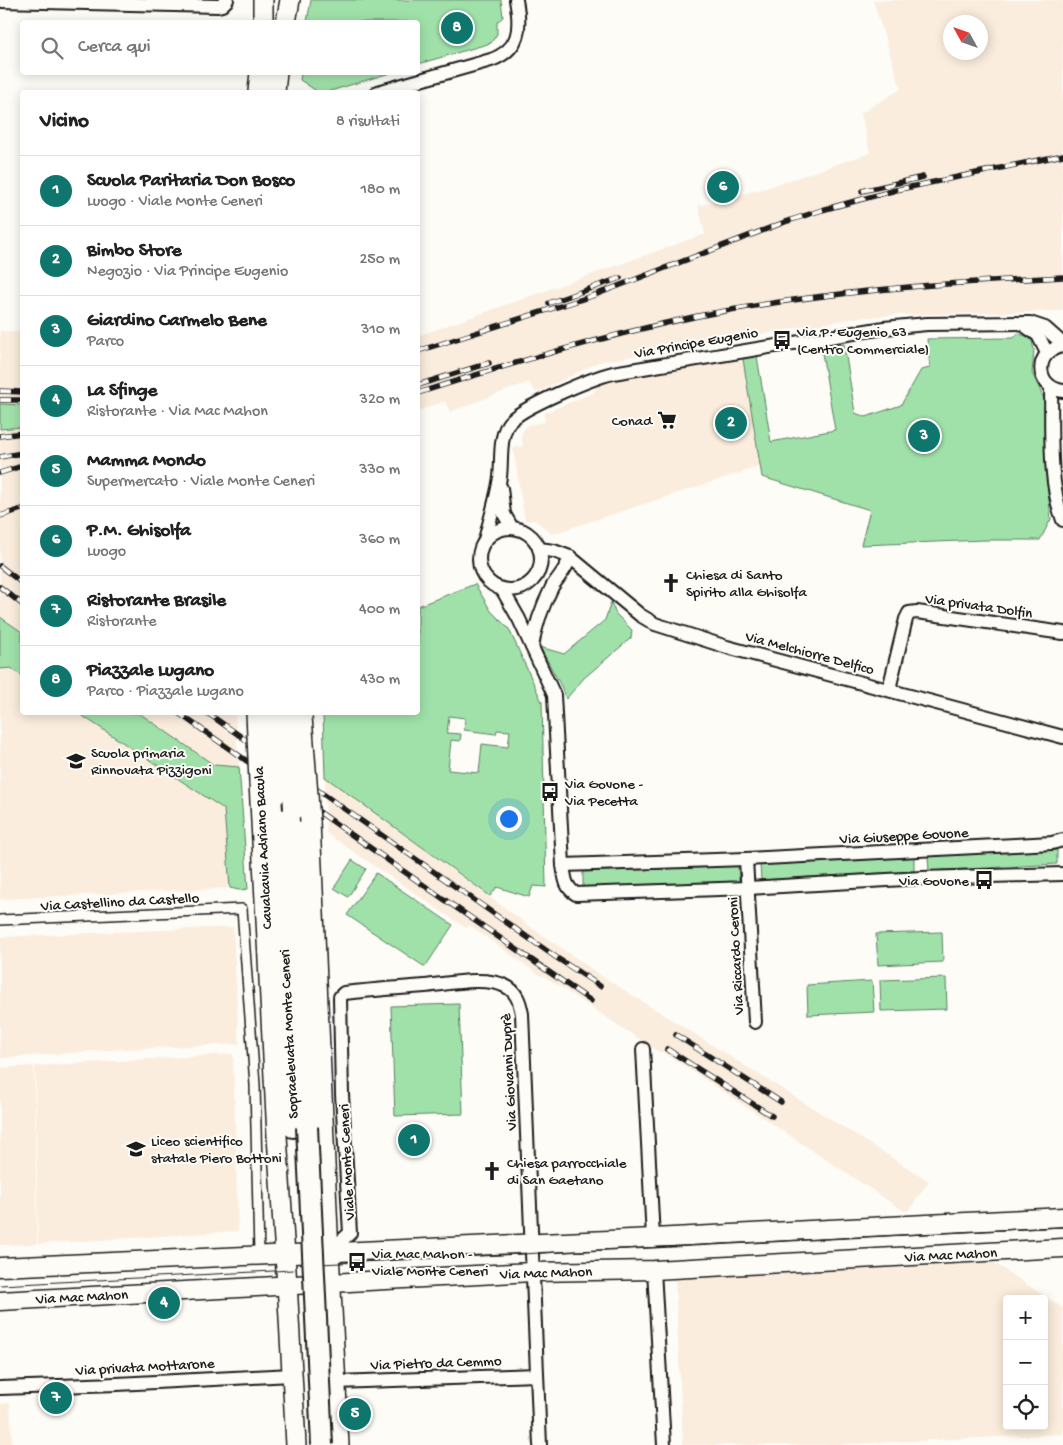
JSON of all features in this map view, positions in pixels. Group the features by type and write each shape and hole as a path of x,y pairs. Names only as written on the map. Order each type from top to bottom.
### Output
{"highway":[{"name":"Sopraelevata Monte Ceneri","path":"271,715 275,795 322,1445"},
{"name":"Sopraelevata Monte Ceneri","path":"297,715 294,809 309,1445"}],"main road":[{"path":"262,20 263,0"},
{"path":"286,20 290,0"},
{"path":"258,90 260,75"},
{"path":"275,90 277,75"},
{"name":"Cavalcavia Adriano Bacula","path":"256,715 277,1136 285,1254"},
{"path":"297,715 310,821 339,1445"},
{"name":"Via Mac Mahon","path":"0,1267 653,1238 1063,1217"},
{"name":"Via Mac Mahon","path":"0,1301 287,1284 532,1272 654,1270 1063,1248"},
{"path":"285,1254 296,1445"},
{"path":"290,1333 298,1322 311,1316 324,1318 333,1329"}],"street":[{"path":"0,1 218,6 227,0"},
{"path":"385,90 500,56 515,42 518,33 520,20 516,0"},
{"path":"1017,323 1027,326 1038,335 1047,354 1042,363 1044,379 1057,389 1054,474 1063,520"},
{"name":"Via Principe Eugenio","path":"485,540 500,478 503,437 513,417 603,375 884,328 917,325 1017,323 1041,326 1063,345 1047,354"},
{"name":"Via Principe Eugenio","path":"500,478 504,514 512,528"},
{"path":"512,528 527,533 534,539 539,549 541,561 538,572 531,581 521,588 514,590 502,589 489,582 480,569 479,554 485,540 497,530 512,528"},
{"name":"Via Melchiorre Delfico","path":"539,549 554,551 570,557 640,615 655,624 727,647 1063,737"},
{"path":"532,647 540,612 570,557"},
{"path":"519,619 521,588"},
{"path":"502,589 519,619 550,684 555,706 565,882 576,894 748,888 922,878 1063,874"},
{"name":"Via privata Dolfin","path":"889,689 909,612 1063,633"},
{"name":"Via Giuseppe Govone","path":"563,865 746,860 1052,843 1063,840"},
{"path":"746,860 748,888"},
{"name":"Via Riccardo Ceroni","path":"748,888 755,1022"},
{"name":"Via Castellino da Castello","path":"0,920 242,909 256,1085 259,1255"},
{"name":"Via Giovanni Duprè","path":"344,993 482,982 506,986 520,1000 540,1445"},
{"name":"Viale Monte Ceneri","path":"329,1252 350,1233 342,1103 339,1002 340,996 344,993"},
{"path":"643,1049 653,1238"},
{"path":"654,1270 664,1445"},
{"name":"Via privata Mottarone","path":"0,1388 292,1375"},
{"name":"Via Pietro da Cemmo","path":"336,1382 537,1375"}],"shaded area":[{"path":"873,0 1063,0 1063,311 896,315 855,318 599,362 536,393 529,382 450,412 445,401 420,410 420,335 705,234 698,206 766,188 870,153 861,113 901,89"},
{"path":"0,331 20,332 20,405 0,404"},
{"path":"743,359 761,466 552,534 535,520 525,521 513,448 523,446 521,434 528,425 545,422 544,413 593,393 600,382"},
{"path":"20,427 20,631 0,617 0,429"},
{"name":"Scuola primaria Rinnovata Pizzigoni","path":"11,668 20,675 20,715 81,715 224,809 230,888 0,899 0,669"},
{"path":"142,715 235,715 239,767 214,765"},
{"path":"325,777 539,933 605,978 929,1181 909,1210 904,1211 665,1053 659,1052 541,976 469,925 466,928 326,833"},
{"path":"233,927 239,1044 124,1049 0,1058 0,937"},
{"name":"Liceo scientifico statale Piero Bottoni","path":"233,1054 238,1231 38,1244 35,1066"},
{"path":"34,1066 37,1244 0,1245 0,1068"},
{"path":"994,1263 1043,1295 1003,1295 1003,1430 1048,1430 1048,1298 1063,1308 1063,1434 831,1445 683,1445 675,1278"},
{"path":"10,1403 12,1445 0,1445 0,1404"}],"green space":[{"path":"311,0 501,0 503,17 497,22 497,34 491,43 420,63 420,20 307,20"},
{"path":"301,75 383,75 334,90 315,90 300,80"},
{"path":"1018,333 1032,341 1034,350 1032,373 1045,401 1046,474 1051,519 1040,540 985,540 861,545 870,510 762,477 743,359 757,356 771,442 835,430 821,347 844,344 855,413 866,417 901,405 921,370 930,368 927,339 1014,338"},
{"path":"0,404 20,405 20,427 0,429"},
{"path":"475,584 491,611 509,629 542,702 546,887 533,886 529,897 497,887 490,896 325,777 323,715 420,715 420,605","holes":["449,716 465,718 464,730 496,734 497,730 510,731 508,747 482,744 479,773 448,770 451,740 460,741 461,734 447,733"]},
{"path":"611,602 616,614 632,630 631,638 584,678 566,699 540,647 564,654 605,620"},
{"path":"0,617 20,631 20,675 11,668 0,669"},
{"path":"81,715 142,715 214,765 239,767 248,889 230,888 224,809"},
{"path":"1057,850 1057,864 929,871 928,856"},
{"path":"914,855 914,871 761,880 760,864"},
{"path":"352,860 366,869 348,897 334,888"},
{"path":"738,866 739,882 583,887 583,872"},
{"path":"376,873 453,925 425,967 347,915"},
{"path":"942,932 943,962 878,965 876,934"},
{"path":"946,978 947,1009 881,1011 880,980"},
{"path":"872,981 874,1012 808,1015 807,985"},
{"path":"459,1004 463,1114 395,1116 391,1006"}],"tram line":[{"path":"320,1264 1063,1227"},
{"path":"0,1285 293,1270"}],"railway":[{"path":"420,350 592,296 785,222 822,210 896,190 1063,155"},
{"path":"862,191 923,177"},
{"path":"420,392 522,361 698,316 789,301 880,290 1063,277"},
{"path":"549,303 620,278"},
{"path":"420,384 489,363"},
{"path":"0,391 20,392"},
{"path":"0,400 20,400"},
{"path":"0,436 20,433"},
{"path":"0,457 20,453"},
{"path":"0,473 20,467"},
{"path":"0,516 20,510"},
{"path":"0,566 20,581"},
{"path":"0,587 20,602"},
{"path":"181,715 591,1001"},
{"path":"210,715 557,958 600,986"},
{"path":"676,1035 781,1102"},
{"path":"667,1049 772,1116"}],"place":[{"name":"Piazzale Lugano","path":"457,28"},
{"name":"P.M. Ghisolfa","path":"723,187"},
{"name":"Via P. Eugenio 63 (Centro Commerciale)","path":"782,340"},
{"name":"Conad","path":"667,420"},
{"name":"Bimbo Store","path":"731,423"},
{"name":"Giardino Carmelo Bene","path":"924,436"},
{"name":"Chiesa di Santo Spirito alla Ghisolfa","path":"671,583"},
{"name":"Scuola primaria Rinnovata Pizzigoni","path":"76,761"},
{"name":"Via Govone - Via Pecetta","path":"550,792"},
{"name":"Via Govone","path":"984,880"},
{"name":"Scuola Paritaria Don Bosco","path":"414,1140"},
{"name":"Liceo scientifico statale Piero Bottoni","path":"136,1149"},
{"name":"Chiesa parrocchiale di San Gaetano","path":"492,1171"},
{"name":"Via Mac Mahon - Viale Monte Ceneri","path":"357,1262"},
{"name":"La Sfinge","path":"164,1303"},
{"name":"Ristorante Brasile","path":"56,1398"},
{"name":"Mamma Mondo","path":"355,1414"}]}
